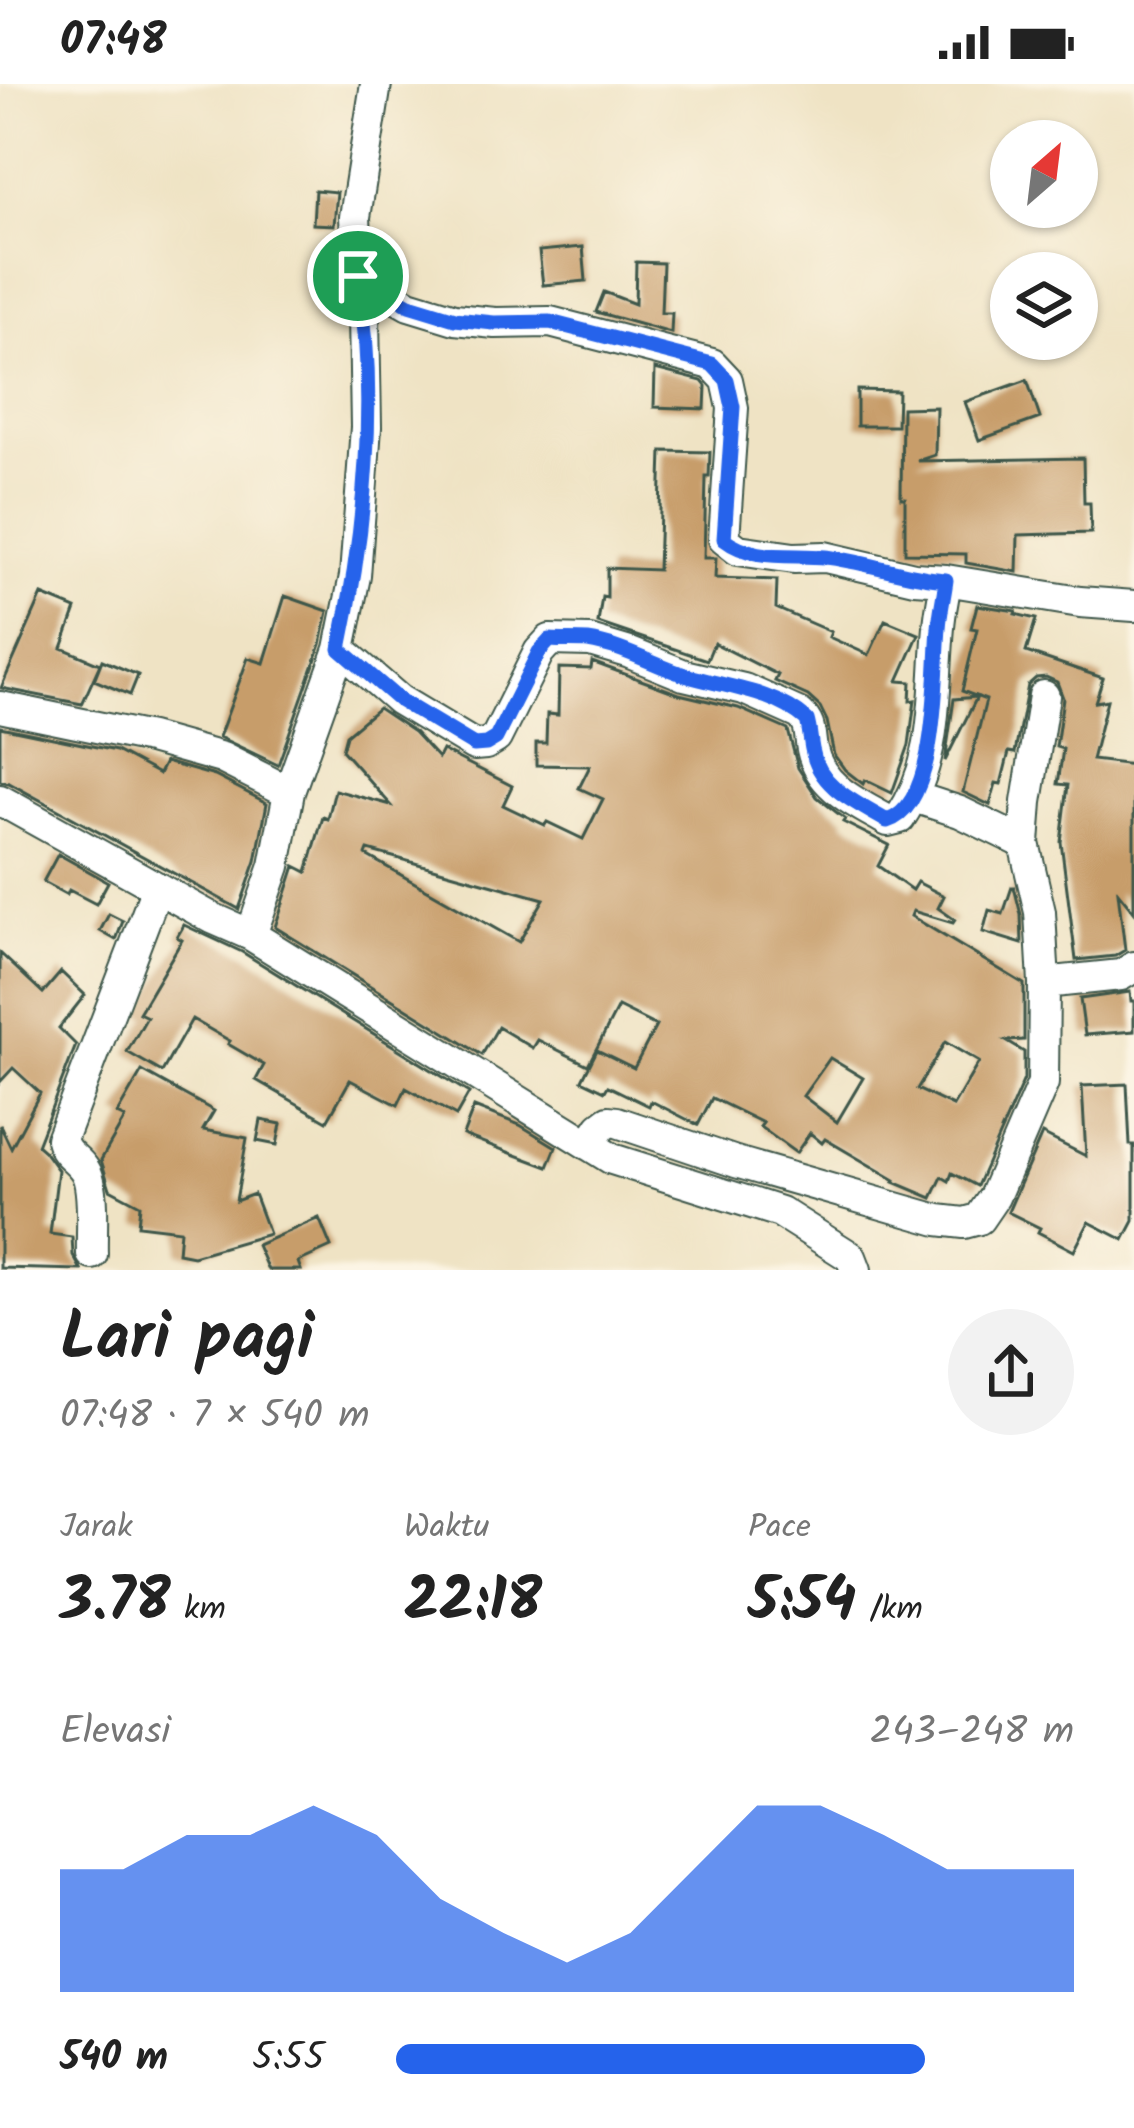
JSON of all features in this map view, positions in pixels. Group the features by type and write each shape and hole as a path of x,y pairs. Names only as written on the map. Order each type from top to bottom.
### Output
{"street":[{"path":"251,935 275,866 290,791 340,649 356,576 367,427 356,217 376,84"},
{"path":"358,276 409,305 455,319 550,322 712,364 727,380 733,407 724,539 738,550 825,557 914,578 1134,606"},
{"path":"340,649 399,700 474,745 496,738 550,640 590,641 630,653 794,710 807,720 821,773 837,792 887,821 900,818 914,797 928,752 946,580"},
{"path":"589,1144 609,1121 938,1220 964,1223 979,1219 994,1197 1043,1083 1040,912 1024,843 1044,696"},
{"path":"0,706 221,758 290,791"},
{"path":"914,797 960,812 1024,843"},
{"path":"0,800 251,935 612,1159 780,1212 851,1257 856,1270"},
{"path":"92,1254 90,1184 86,1171 64,1151 61,1139 157,888"},
{"path":"1044,983 1121,976 1134,967"},
{"path":"727,1194 736,1162"}],"building":[{"path":"315,190 337,192 334,225 313,224"},
{"path":"583,247 586,281 543,285 539,251"},
{"path":"636,262 663,263 661,313 672,313 671,333 596,312 604,292 635,304"},
{"path":"655,369 702,381 705,409 654,407"},
{"path":"1027,380 1040,418 979,440 965,402"},
{"path":"857,390 898,391 897,426 857,426"},
{"path":"936,407 935,455 917,461 1083,458 1084,503 1090,503 1091,533 1018,535 1017,572 966,563 966,554 905,553 902,408"},
{"path":"662,451 710,452 704,558 716,558 715,578 777,580 776,608 869,655 885,620 919,634 898,681 911,682 910,701 915,700 909,745 892,793 865,780 863,784 845,770 834,755 820,707 775,681 778,675 714,643 707,660 598,623 602,597 607,598 607,568 658,570"},
{"path":"42,595 76,609 62,648 100,664 82,704 1,688"},
{"path":"285,596 328,611 278,765 219,737 248,658 264,663"},
{"path":"977,605 1036,619 1026,652 1103,678 1095,702 1107,700 1092,760 1134,765 1134,912 1118,892 1125,950 1115,956 1076,960 1061,842 1068,785 1058,784 1063,749 1056,747 1063,698 1057,682 1036,678 1028,685 1015,753 1009,752 990,805 963,792 986,700 962,691 977,629 971,628"},
{"path":"102,660 138,675 130,695 94,680"},
{"path":"592,662 679,694 738,708 788,730 798,768 817,797 843,822 889,845 878,866 912,890 917,882 944,896 938,908 955,920 913,911 911,916 1024,984 1024,1040 1006,1041 1024,1052 1024,1079 977,1186 952,1173 949,1181 942,1177 932,1198 894,1182 810,1133 796,1153 760,1127 763,1123 712,1098 698,1125 651,1101 649,1106 608,1086 605,1091 582,1080 597,1050 634,1068 656,1026 618,1007 588,1065 538,1040 533,1048 498,1027 482,1055 275,927 295,866 307,872 335,790 391,805 342,750 346,735 378,708 414,732 438,758 442,750 512,786 503,805 583,839 603,799 579,788 590,766 536,765 536,743 546,743 547,714 558,715 559,668 591,669","holes":["368,850 544,899 519,942 366,855","945,1042 979,1062 953,1106 917,1089","830,1058 863,1078 837,1122 803,1096"]},
{"path":"977,697 945,761 954,699"},
{"path":"0,727 116,751 159,774 165,762 215,776 267,803 256,861 239,909 0,781"},
{"path":"58,854 108,882 96,904 43,882"},
{"path":"1012,887 1021,915 1022,944 983,932 989,910 1003,914"},
{"path":"109,914 123,921 116,940 100,931"},
{"path":"184,925 242,952 469,1093 456,1116 406,1088 398,1105 350,1080 327,1121 256,1080 264,1065 192,1019 162,1072 127,1052 147,1017 139,1013 182,940 177,937"},
{"path":"0,953 43,993 61,972 85,995 59,1028 76,1045 37,1145 58,1170 50,1234 72,1237 73,1255 81,1270 0,1268 0,1125 11,1148 40,1093 13,1068 0,1082"},
{"path":"1130,992 1134,1031 1085,1035 1080,999"},
{"path":"142,1071 214,1111 203,1130 247,1138 236,1201 254,1194 269,1234 193,1256 178,1253 180,1230 138,1225 140,1205 110,1189 101,1160 125,1118 117,1114"},
{"path":"1127,1084 1130,1145 1134,1145 1134,1221 1124,1240 1089,1222 1074,1251 1008,1212 1042,1134 1086,1156 1082,1086"},
{"path":"474,1107 520,1125 556,1147 548,1167 463,1135"},
{"path":"261,1120 281,1124 277,1145 257,1141"},
{"path":"319,1218 331,1247 298,1262 301,1270 268,1270 257,1245"}],"route":[{"path":"358,276 409,305 455,319 550,322 712,364 727,380 733,407 724,539 738,550 825,557 914,578 946,580 928,752 914,797 900,818 887,821 837,792 821,773 807,720 794,710 630,653 590,641 550,640 539,652 496,738 474,745 399,700 340,649 356,576 367,427 364,316 358,276"}]}
